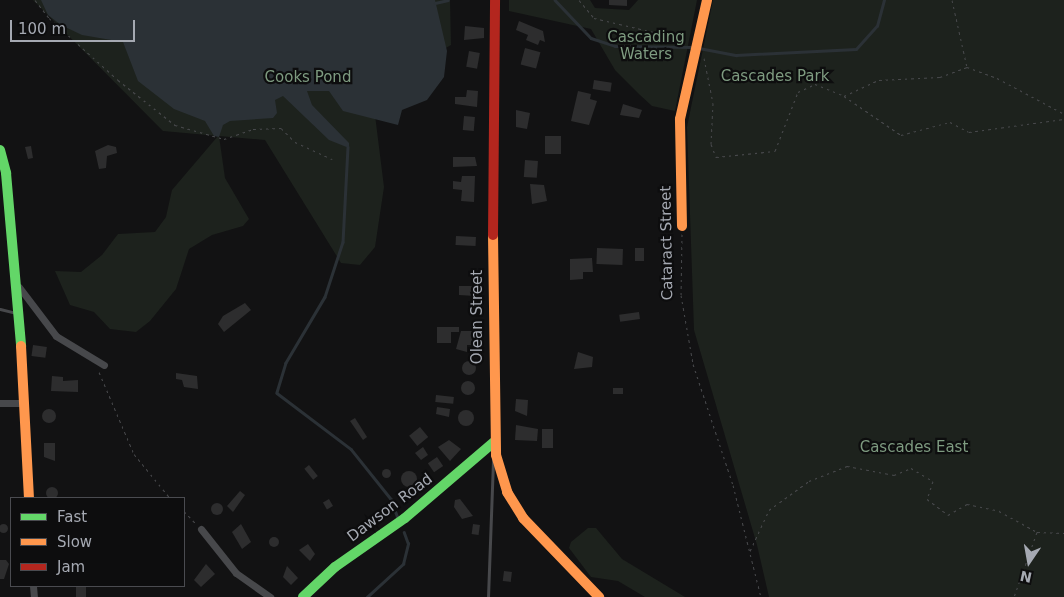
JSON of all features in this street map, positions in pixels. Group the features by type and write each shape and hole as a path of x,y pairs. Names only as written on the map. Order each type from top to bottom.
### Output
{"street":[{"name":"Olean Street","path":"495,0 494,442 502,480 512,502 599,597"},
{"name":"Cataract Street","path":"682,226 680,119 707,0"},
{"path":"0,150 6,173 18,286 29,497"},
{"path":"18,286 56,336 104,365"},
{"path":"0,403 24,403"},
{"name":"Dawson Road","path":"304,597 335,567 405,518 494,442"},
{"path":"201,529 236,573 270,597"}],"lane":[{"path":"0,309 20,314"},
{"path":"488,597 494,442"}],"path":[{"path":"35,0 49,18 118,80 175,124 224,139 253,129 281,128 295,142 332,159"},
{"path":"578,0 594,18 642,32 676,35 702,47 713,103 710,144 716,157 775,151 798,92 815,84 844,96 901,135 950,122 969,132 1064,119"},
{"path":"952,0 967,67"},
{"path":"844,96 879,80 940,76 967,67 997,78 1064,114"},
{"name":"Cataract Street","path":"682,226 681,295 693,364 750,551 762,597"},
{"path":"98,370 134,454 169,497"},
{"path":"750,551 769,510 809,481 846,466 894,475 911,468 933,481 927,499 948,515 967,504 999,511 1037,532 1064,533"},
{"path":"185,512 201,529"},
{"path":"1014,597 1037,532"}],"green space":[{"name":"Cooks Pond","path":"33,0 450,0 451,45 409,69 375,115 384,187 375,247 360,265 341,263 265,140 219,136 225,178 249,219 243,226 212,235 189,249 176,289 150,321 136,332 110,329 94,312 70,305 55,271 81,272 102,255 118,234 155,232 166,217 172,190 218,136 163,131"},
{"name":"Cascading Waters","path":"509,0 590,0 595,8 629,10 638,0 697,0 675,111 652,106 640,95 615,70 591,29 509,11"},
{"path":"713,0 1064,0 1064,597 769,597 757,545 694,330 687,127"},
{"path":"588,528 596,528 622,559 685,597 645,597 618,581 591,577 569,548 571,542"}],"shaded area":[{"name":"Cooks Pond","path":"41,0 435,0 447,51 444,77 427,100 402,110 398,125 343,111 329,91 307,91 312,105 349,143 349,148 329,140 283,96 275,100 277,113 273,118 230,121 223,125 219,137 214,136 205,121 174,109 138,81 123,42 82,35 61,25 48,15"}],"building":[{"path":"609,0 627,0 627,6 609,5"},
{"path":"519,21 543,31 545,42 540,40 538,45 526,40 528,35 516,30"},
{"path":"465,26 484,28 484,38 464,40"},
{"path":"525,48 540,52 536,69 521,64"},
{"path":"469,51 480,53 477,69 466,67"},
{"path":"594,80 612,83 610,92 593,89"},
{"path":"467,90 478,91 477,107 455,104 455,97 466,97"},
{"path":"578,91 591,94 590,99 597,101 589,125 571,121"},
{"path":"623,104 642,110 639,118 620,115"},
{"path":"516,110 530,113 527,129 516,127"},
{"path":"464,116 475,117 474,131 463,130"},
{"path":"545,136 561,136 561,154 545,154"},
{"path":"108,145 116,147 117,153 107,156 106,168 99,169 95,151"},
{"path":"31,146 33,158 28,159 25,147"},
{"path":"453,157 475,157 477,166 453,167"},
{"path":"525,160 538,161 537,178 524,177"},
{"path":"462,176 475,176 474,202 461,201 462,190 453,189 453,181 461,182"},
{"path":"530,184 544,185 547,201 532,204"},
{"path":"456,236 476,237 476,246 456,245"},
{"path":"597,248 623,249 622,265 596,264"},
{"path":"635,248 644,248 644,261 635,261"},
{"path":"592,258 593,272 583,272 583,279 570,280 570,259"},
{"path":"459,286 476,286 475,296 459,295"},
{"path":"245,303 251,310 224,332 218,324 223,316"},
{"path":"639,312 640,319 620,322 619,315"},
{"path":"437,327 459,327 459,332 451,332 451,343 437,343"},
{"path":"461,331 472,331 478,337 476,345 467,345 467,352 456,349"},
{"path":"33,345 47,347 45,358 31,356"},
{"path":"578,352 593,357 592,367 574,369"},
{"path":"469,361 474,363 476,368 474,373 469,375 464,373 462,368 464,363"},
{"path":"176,373 197,376 198,389 184,387 182,380 176,379"},
{"path":"52,376 63,377 63,381 78,380 78,392 51,391"},
{"path":"465,381 471,381 475,388 471,395 465,395 461,391 461,385"},
{"path":"613,388 623,388 623,394 613,394"},
{"path":"436,395 454,397 453,404 435,402"},
{"path":"516,399 528,400 527,416 515,411"},
{"path":"437,407 450,409 449,417 436,414"},
{"path":"46,409 52,409 56,416 52,423 46,423 42,419 42,413"},
{"path":"463,410 469,410 474,415 472,424 463,426 458,421 458,415"},
{"path":"355,418 367,437 363,440 350,421"},
{"path":"516,425 538,429 537,441 515,440"},
{"path":"420,427 428,437 417,446 409,436"},
{"path":"542,429 553,429 553,448 542,448"},
{"path":"449,440 461,449 450,461 438,447"},
{"path":"44,443 55,443 55,461 44,457"},
{"path":"423,447 428,455 421,460 415,453"},
{"path":"437,457 443,466 434,472 428,463"},
{"path":"309,465 318,476 313,480 304,469"},
{"path":"386,468 391,473 386,478 381,473"},
{"path":"409,471 417,479 409,487 401,479"},
{"path":"50,487 54,487 58,491 56,497 48,497 46,495 46,491"},
{"path":"240,491 245,495 233,512 227,506"},
{"path":"329,499 333,506 327,509 323,502"},
{"path":"460,499 473,516 462,519 454,507 455,500"},
{"path":"215,503 219,503 223,509 219,515 215,515 211,511 211,507"},
{"path":"3,523 8,528 3,533 -1,530 -1,526"},
{"path":"241,524 251,542 242,549 232,532"},
{"path":"473,524 480,525 479,535 472,534"},
{"path":"272,537 276,537 279,542 278,546 272,547 269,544 269,540"},
{"path":"308,544 315,554 310,561 299,550"},
{"path":"0,560 6,560 9,564 4,579 0,579"},
{"path":"206,564 215,574 201,587 194,580"},
{"path":"287,566 298,578 291,585 283,577"},
{"path":"504,571 512,572 511,582 503,581"},
{"path":"76,587 86,587 86,597 76,597"}],"waterway":[{"path":"435,3 448,0"},
{"path":"555,0 591,38 615,46 693,47"},
{"path":"699,48 736,55 856,49 877,26 884,0"},
{"path":"348,147 343,242 325,297 286,363 277,393 351,449 391,499 398,518"},
{"path":"367,597 403,564 408,544 404,533"}],"traffic: fast":[{"path":"0,150 6,173 21,346"},
{"path":"303,597 335,567 405,518 494,442"}],"traffic: slow":[{"path":"682,226 680,119 707,0"},
{"path":"493,235 496,455 507,492 523,518 599,597"},
{"path":"21,346 29,497"}],"traffic: jam":[{"path":"493,235 495,0"}],"park label":[{"name":"Cascades Park","path":"775,77"},
{"name":"Cascades East","path":"914,448"}]}
